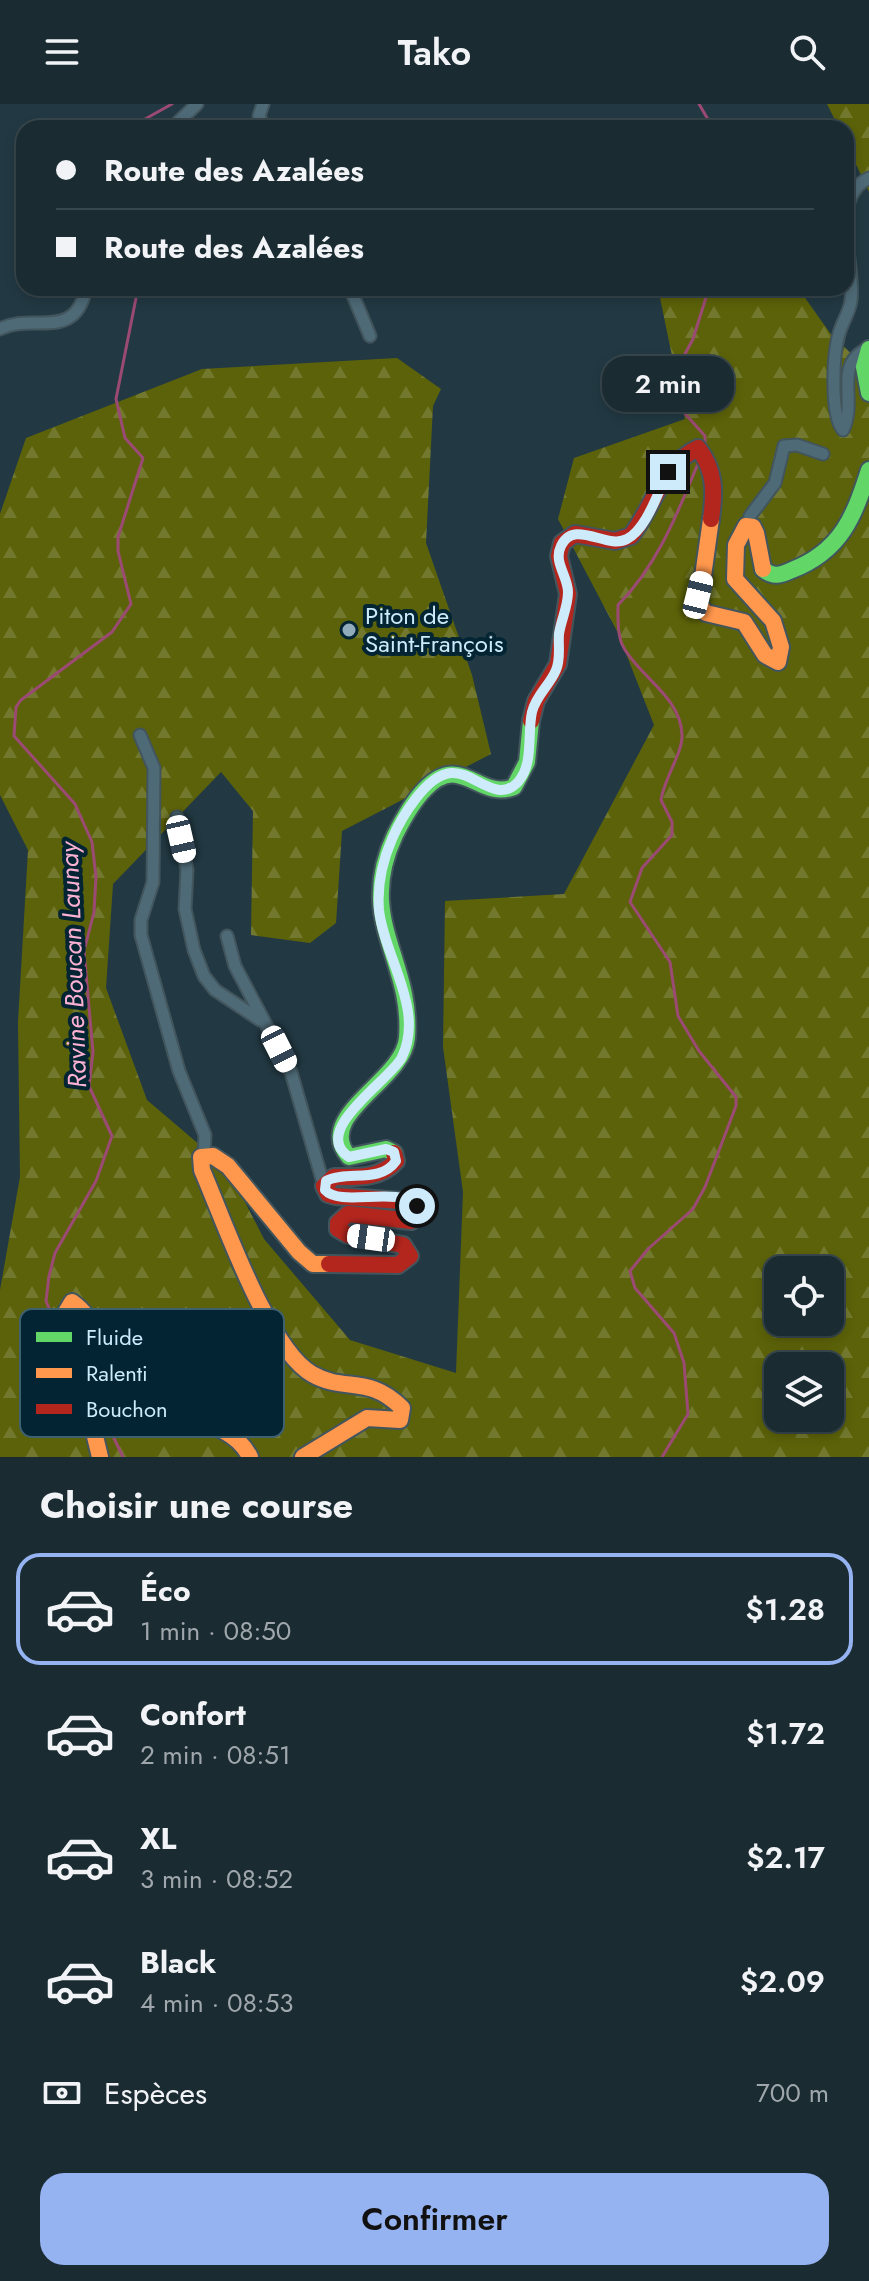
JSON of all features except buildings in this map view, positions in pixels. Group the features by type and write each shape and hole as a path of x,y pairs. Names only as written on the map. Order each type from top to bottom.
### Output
{"main road":[{"path":"869,348 864,367 869,393"},
{"path":"265,1309 202,1170 200,1162 204,1155 213,1156 232,1169 293,1246 313,1264 398,1265 408,1261 410,1256 403,1245 348,1235 338,1229 338,1223 348,1214 411,1221 419,1212 414,1202 335,1196 328,1194 324,1186 334,1177 355,1178 388,1169 396,1161 394,1152 386,1149 349,1157 340,1147 345,1117 396,1068 406,1046 404,994 379,910 381,868 393,836 425,790 444,775 467,776 494,790 509,788 521,778 528,759 533,707 558,667 559,634 568,596 559,561 561,545 567,538 578,534 613,542 631,536 668,472 689,451 698,448 709,463 712,519 699,605 706,613 744,622 765,655 778,662 782,647 773,622 763,606 741,589 735,579 737,541 742,528 748,525 758,538 758,560 767,573 784,574 816,562 828,555 846,534 869,470"},
{"path":"68,1309 72,1302 85,1309"},
{"path":"284,1343 312,1374 372,1386 402,1408 400,1420 367,1418 303,1457"},
{"path":"95,1437 100,1457"},
{"path":"236,1437 243,1441 250,1457"}],"street":[{"path":"180,120 197,104"},
{"path":"854,194 857,187 869,178"},
{"path":"0,329 13,324 54,324 68,318 78,308 83,296"},
{"path":"353,296 370,336"},
{"path":"851,296 836,343 836,419 843,430 849,410 849,363 855,355 869,348"},
{"path":"748,525 750,516 775,483 784,446 797,445 823,454"},
{"path":"140,735 154,768 153,882 141,920 141,935 179,1071 205,1135 204,1155"},
{"path":"177,817 188,876 187,917 204,976 221,995 267,1025"},
{"path":"227,936 235,966 291,1072 324,1186"}],"green space":[{"path":"827,104 869,104 869,192 854,160 854,120 835,120"},
{"path":"660,296 804,296 830,333 869,371 869,1457 0,1457 0,1290 20,1177 18,1022 28,850 0,795 0,514 26,438 202,369 397,358 441,389 433,406 426,543 472,675 491,754 342,831 336,923 310,943 251,935 253,811 221,772 113,884 106,988 147,1100 228,1169 264,1239 350,1340 456,1373 463,1192 443,1047 445,901 564,894 654,725 618,633 558,519 574,458 685,419"}],"waterway":[{"name":"Ravine Boucan Launay","path":"143,120 172,104"},
{"path":"699,104 708,120"},
{"name":"Ravine Boucan Launay","path":"49,1309 46,1301 55,1253 96,1181 112,1136 89,1086 93,1052 84,951 94,912 96,877 92,842 75,804 14,736 16,707 21,700 112,632 131,604 118,551 118,537 143,458 125,438 116,399 136,296"},
{"path":"705,446 705,436 672,399 669,384 693,339 706,296"},
{"path":"662,1457 688,1414 684,1363 674,1333 635,1288 630,1271 648,1249 693,1209 705,1187 736,1106 736,1097 699,1051 678,1016 670,962 630,902 642,868 672,835 672,822 661,800 680,749 682,735 675,709 631,659 622,643 618,605 656,555 699,461"},
{"name":"Ravine Boucan Launay","path":"113,1437 123,1457"}],"traffic: fast":[{"path":"869,349 864,367 869,393"},
{"path":"763,569 777,575 823,553 851,517 869,470"},
{"path":"394,1153 386,1149 349,1157 341,1142 342,1127 350,1112 391,1069 402,1054 407,1038 407,1010 383,916 381,891 384,865 408,811 420,794 438,779 460,775 490,788 502,790 514,787 527,762 531,721"}],"traffic: slow":[{"path":"711,519 699,605 706,613 744,622 765,655 778,662 781,647 773,621 735,579 736,545 746,526 753,527 756,533 763,569"},
{"path":"262,1309 202,1170 201,1157 213,1156 228,1166 299,1252 313,1264 329,1264"},
{"path":"68,1309 72,1302 80,1309"},
{"path":"284,1344 312,1374 335,1383 378,1391 402,1408 400,1420 367,1418 303,1457"},
{"path":"95,1437 100,1457"},
{"path":"232,1437 250,1457"}],"traffic: jam":[{"path":"531,721 536,701 558,664 568,594 559,556 562,543 575,534 615,541 631,536 667,475 686,455 698,448 708,464 712,481 711,519"},
{"path":"329,1264 398,1265 410,1256 403,1245 348,1235 338,1229 338,1223 348,1214 411,1221 419,1212 414,1202 335,1196 328,1194 324,1186 334,1177 368,1176 383,1171 396,1161 394,1153"}],"place":[{"name":"Piton de Saint-François","path":"349,630"}],"route":[{"path":"417,1206 407,1199 335,1196 328,1194 324,1186 334,1177 355,1178 388,1169 394,1165 397,1156 386,1149 349,1157 340,1147 345,1117 396,1068 406,1046 404,994 379,910 381,868 393,836 437,778 458,773 494,790 515,786 521,778 528,759 533,707 558,667 559,634 568,596 568,586 559,561 561,545 567,538 578,534 613,542 627,540 642,522 668,472"}]}
